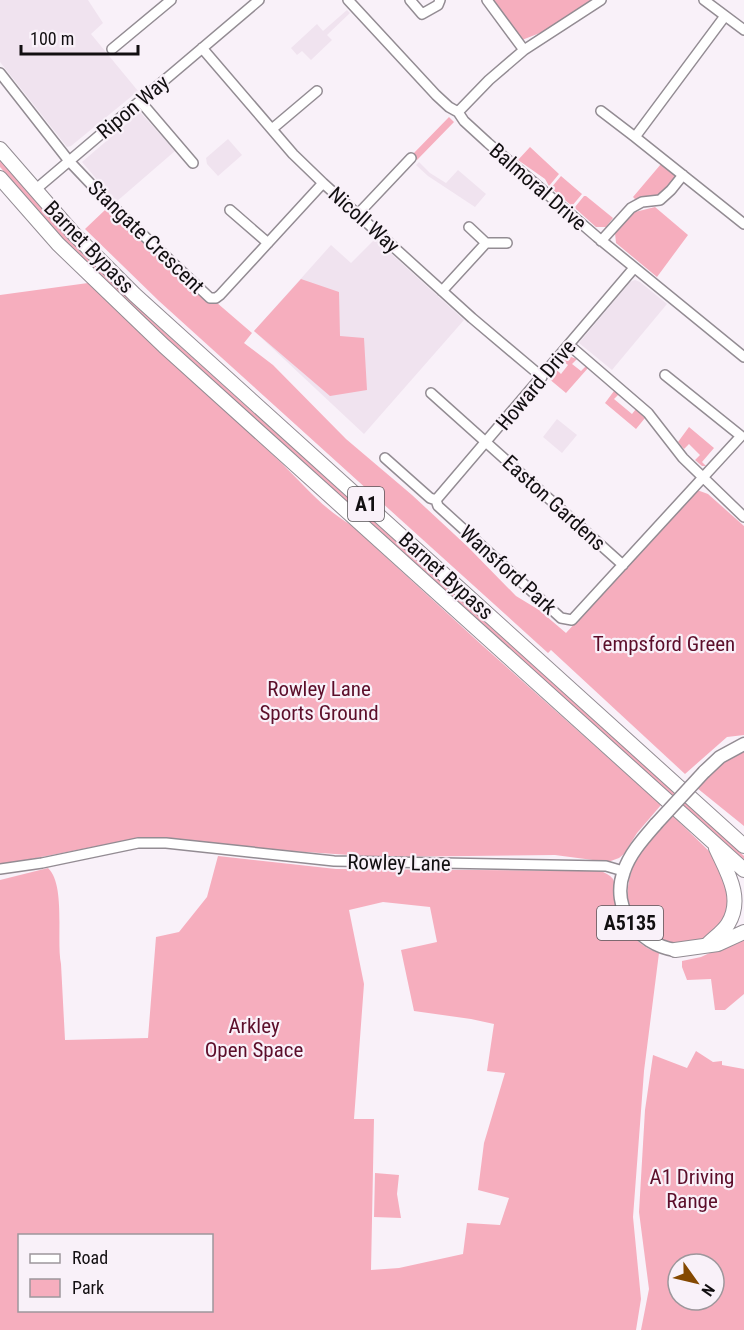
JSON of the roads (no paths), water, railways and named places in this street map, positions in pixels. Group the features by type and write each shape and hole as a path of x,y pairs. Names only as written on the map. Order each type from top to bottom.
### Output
{"highway":[{"name":"Barnet Bypass","path":"0,149 74,234 135,295 744,846"},
{"name":"Barnet Bypass","path":"0,178 58,244 156,339 744,870"},
{"path":"708,944 728,924 735,897 730,878 713,842"},
{"path":"675,950 718,944 744,932"}],"main road":[{"name":"A5135","path":"675,950 649,941 628,920 620,895 623,871 631,855 656,824 704,772 725,753 744,744"}],"street":[{"path":"112,49 171,0"},
{"name":"Ripon Way","path":"35,190 259,0"},
{"name":"Balmoral Drive","path":"348,0 436,95 458,112 464,121 488,143 601,241 744,357"},
{"path":"410,0 422,14 438,5 440,0"},
{"path":"487,0 524,50"},
{"path":"458,112 495,74 524,50 601,0"},
{"path":"704,0 744,30"},
{"path":"635,137 725,16"},
{"name":"Nicoll Way","path":"202,48 272,129 323,183 442,291 542,377"},
{"path":"0,73 69,161"},
{"path":"272,129 317,91"},
{"path":"140,101 193,163"},
{"path":"601,111 744,224"},
{"path":"358,214 411,158"},
{"name":"Stangate Crescent","path":"69,161 144,238 210,298 220,295 323,183"},
{"path":"601,241 631,208 642,202 660,200 683,175"},
{"path":"230,210 268,243"},
{"path":"469,227 486,243 507,243"},
{"path":"442,291 486,243"},
{"name":"Howard Drive","path":"436,500 634,268"},
{"path":"569,345 648,413 672,446 744,517"},
{"path":"665,375 742,435"},
{"name":"Easton Gardens","path":"431,393 623,565"},
{"name":"Wansford Park","path":"385,458 430,498 436,500 438,506 564,620 572,620 742,435"},
{"name":"Rowley Lane","path":"0,869 42,863 138,843 166,843 334,861 606,866 623,871"}],"park label":[{"name":"Tempsford Green","path":"664,644"},
{"name":"Rowley Lane Sports Ground","path":"319,701"},
{"name":"Arkley Open Space","path":"254,1038"},
{"name":"A1 Driving Range","path":"692,1189"}]}
